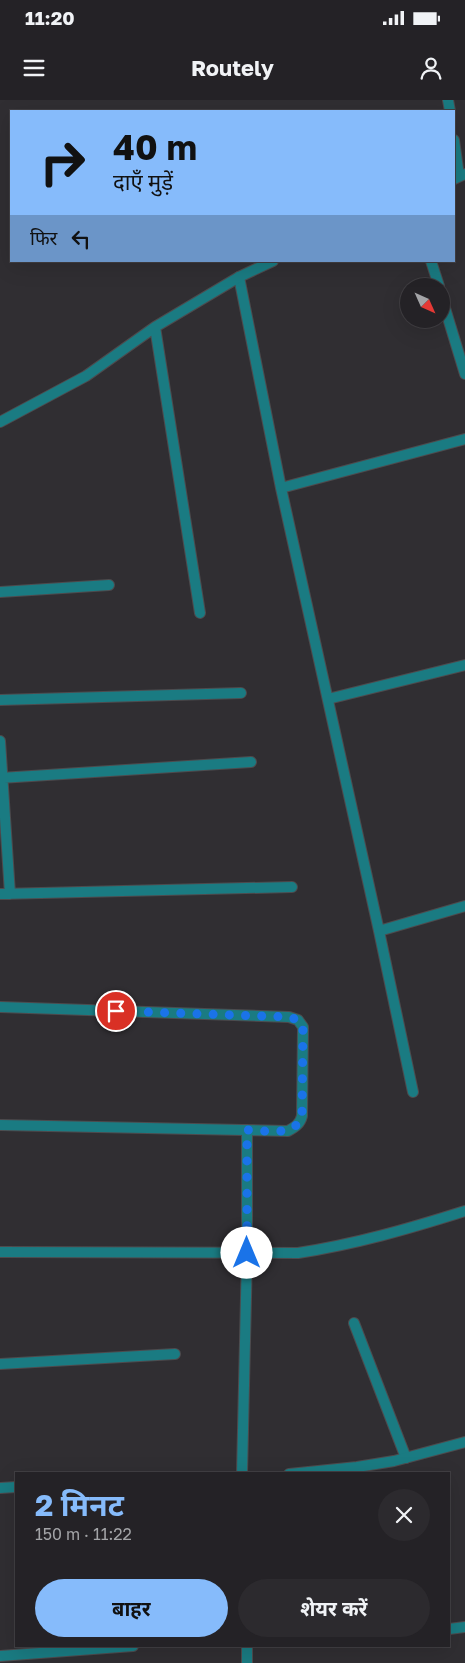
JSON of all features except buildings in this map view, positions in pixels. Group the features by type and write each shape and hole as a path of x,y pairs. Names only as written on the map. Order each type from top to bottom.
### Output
{"street":[{"path":"455,147 459,176"},
{"path":"0,422 86,376 155,327 239,277 271,262"},
{"path":"431,262 436,278"},
{"path":"239,277 281,488 380,931 413,1092"},
{"path":"450,325 465,374"},
{"path":"155,327 200,613"},
{"path":"281,488 465,439"},
{"path":"0,592 109,584"},
{"path":"328,699 465,666"},
{"path":"0,700 241,693"},
{"path":"0,741 5,894 292,887"},
{"path":"1,778 251,762"},
{"path":"380,931 465,906"},
{"path":"0,1007 289,1017 298,1020 303,1027 302,1116 301,1121 288,1131 0,1125"},
{"path":"242,1472 247,1253 247,1130"},
{"path":"0,1252 298,1253 341,1247 397,1233 465,1211"},
{"path":"354,1323 406,1458"},
{"path":"0,1364 175,1354"},
{"path":"308,1472 357,1467 406,1458 465,1442"},
{"path":"0,1488 15,1487"},
{"path":"450,1630 465,1627"},
{"path":"0,1656 119,1647"},
{"path":"247,1647 247,1663"}],"route":[{"path":"116,1011 289,1017 298,1020 303,1027 301,1121 288,1131 247,1130 247,1253"}]}
